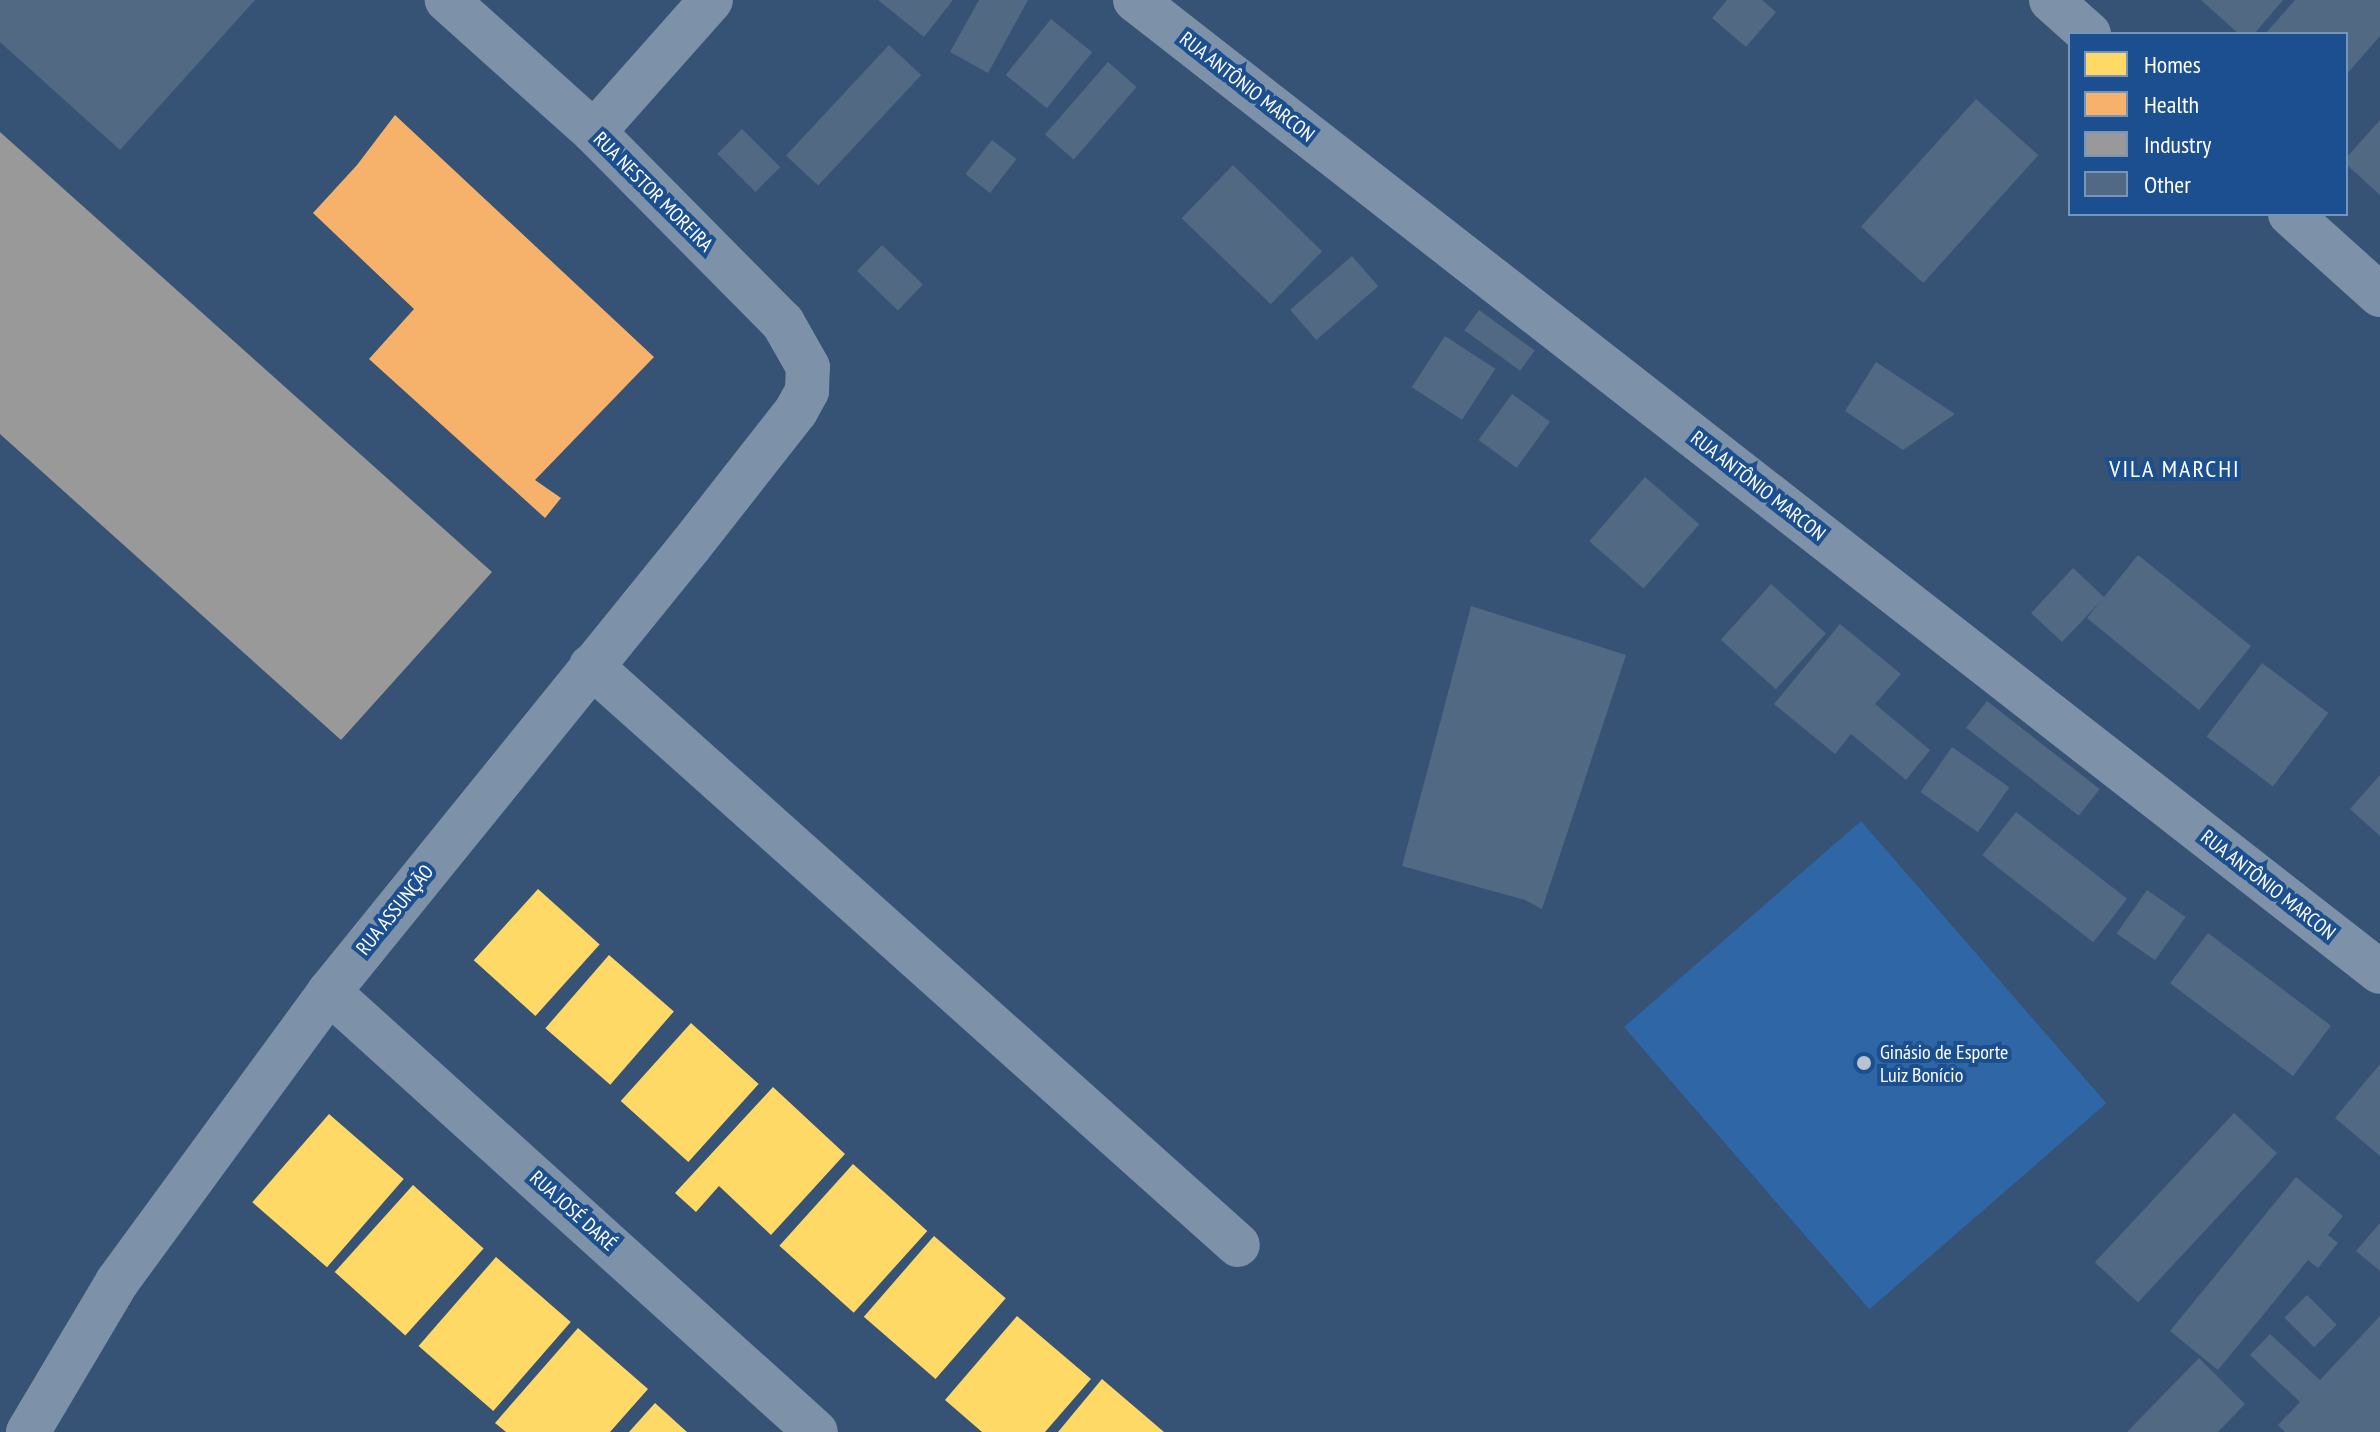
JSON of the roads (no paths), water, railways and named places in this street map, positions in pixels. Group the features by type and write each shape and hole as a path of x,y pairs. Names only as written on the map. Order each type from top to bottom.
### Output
{"street":[{"name":"RUA NESTOR MOREIRA","path":"447,0 594,132 783,323 808,367 807,391 796,411"},
{"path":"594,132 711,0"},
{"name":"RUA ANTÔNIO MARCON","path":"1135,0 2380,972"},
{"path":"2051,0 2087,32"},
{"path":"2292,216 2380,295"},
{"name":"RUA ASSUNÇÃO","path":"28,1432 117,1282 329,992 796,411"},
{"path":"591,666 1238,1245"},
{"name":"RUA JOSÉ DARÉ","path":"329,992 816,1432"}],"place":[{"name":"Ginásio de Esporte Luiz Bonício","path":"1864,1063"}],"district":[{"name":"VILA MARCHI","path":"2175,469"}]}
